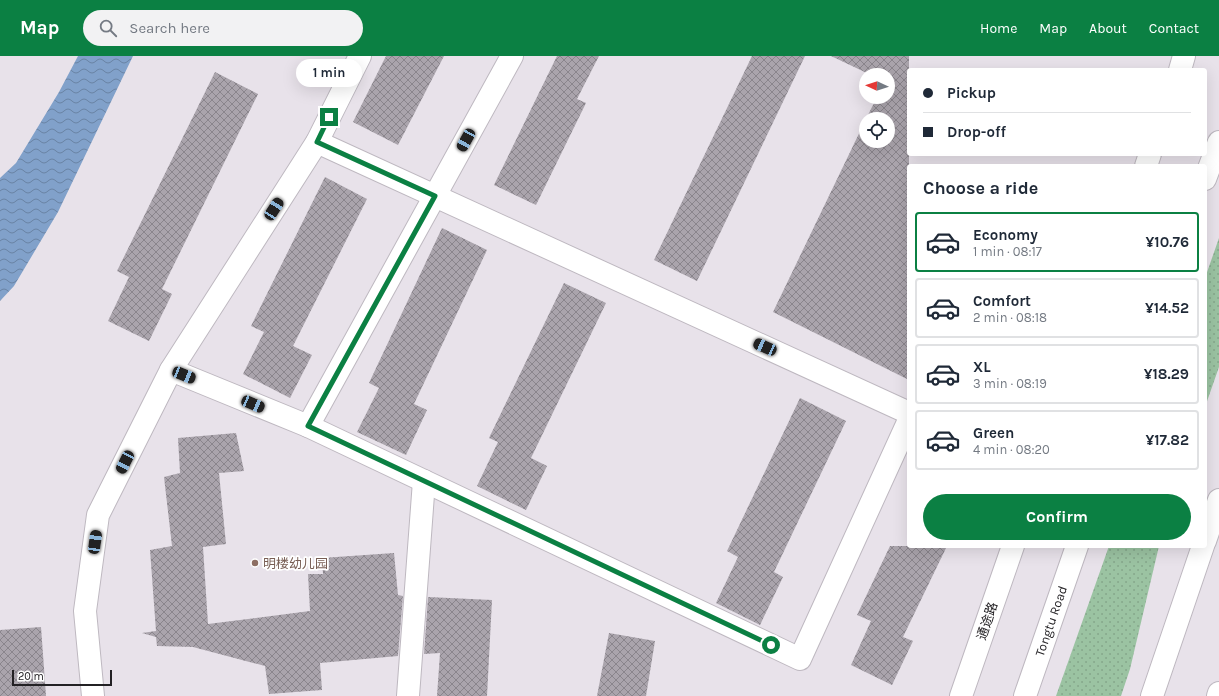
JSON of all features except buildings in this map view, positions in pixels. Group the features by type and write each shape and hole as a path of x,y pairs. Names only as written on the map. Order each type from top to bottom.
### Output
{"main road":[{"path":"93,696 85,611 98,515 171,370 317,142 360,56"},
{"path":"308,426 512,56"},
{"path":"1181,68 1184,56"},
{"path":"317,142 907,412"},
{"path":"1207,174 1219,142"},
{"path":"171,370 308,426 800,658 907,424"},
{"path":"408,696 424,481"},
{"path":"1207,535 1219,500"},
{"name":"通途路","path":"961,696 1012,548"},
{"name":"Tongtu Road","path":"1025,696 1076,548"},
{"path":"1152,696 1202,548"}],"green space":[{"path":"1219,238 1219,367 1207,401 1207,272"},
{"path":"1108,548 1159,548 1130,669 1121,696 1056,696"}],"water":[{"path":"78,56 133,56 58,212 14,286 0,301 0,178 16,163 59,92"}],"place":[{"name":"明楼幼儿园","path":"255,563"}],"route":[{"path":"329,117 317,142 435,196 308,426 771,645"}]}
